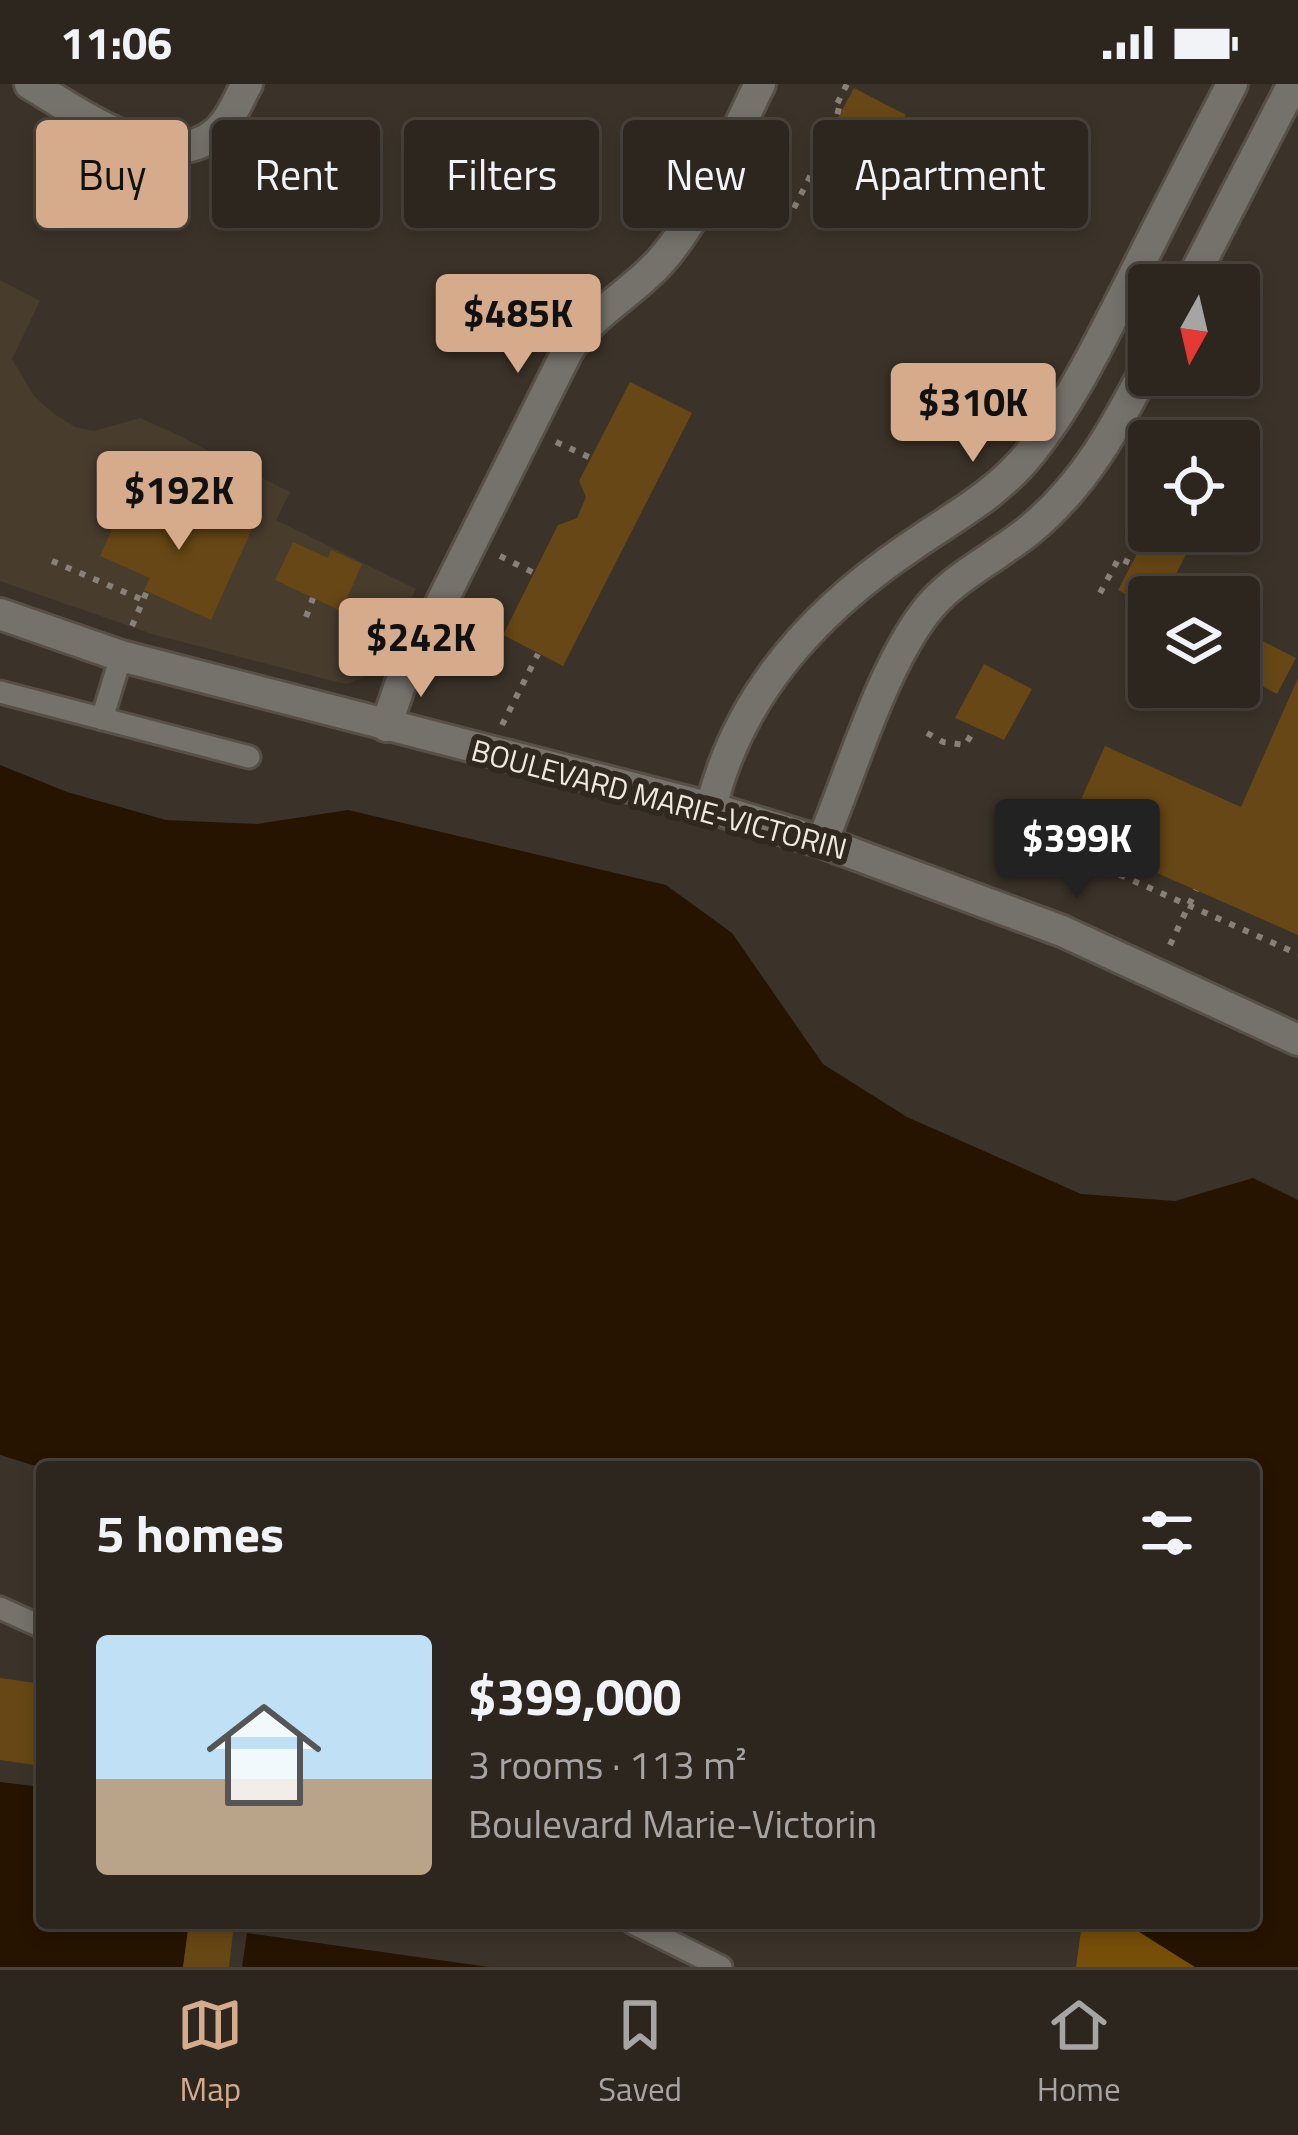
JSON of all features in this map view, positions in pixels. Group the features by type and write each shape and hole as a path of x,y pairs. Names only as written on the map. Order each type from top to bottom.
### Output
{"street":[{"path":"30,84 142,144 174,150 199,144 221,128 247,84"},
{"path":"386,726 395,695 567,352 580,332 637,284 674,244 760,84"},
{"path":"711,808 721,769 749,710 765,682 810,627 860,582 1006,480 1050,428 1096,350 1232,84"},
{"path":"1200,264 1293,84"},
{"path":"822,842 884,693 923,615 954,584 1036,525 1079,481 1110,438 1132,396"},
{"name":"BOULEVARD MARIE-VICTORIN","path":"0,614 125,644 386,726 711,808 822,842 1062,931 1298,1040"}],"lane":[{"path":"102,718 125,644"},
{"path":"0,692 248,757"},
{"path":"0,1609 36,1624"},
{"path":"645,1929 721,1967"}],"path":[{"path":"841,112 834,110 848,84"},
{"path":"794,208 813,171"},
{"path":"1100,593 1119,558 1132,564"},
{"path":"52,561 145,595 125,644"},
{"path":"306,617 313,598"},
{"path":"501,728 538,653"},
{"path":"928,734 965,745 975,729"},
{"path":"1087,842 1080,857 1298,954"},
{"path":"1117,873 1124,859"},
{"path":"1168,948 1196,890"}],"shaded area":[{"path":"0,280 40,301 12,359 34,396 53,413 75,427 94,431 140,418 176,434 290,492 276,520 416,589 378,662 372,659 363,678 347,684 155,635 0,581"},
{"path":"0,765 67,792 166,820 257,824 348,810 666,885 732,933 823,1064 907,1117 1081,1194 1175,1201 1253,1178 1298,1200 1298,1967 1195,1967 1135,1929 1260,1929 1260,1461 36,1461 36,1466 0,1455"},
{"path":"0,1782 36,1786 36,1929 188,1929 183,1967 0,1967"},
{"path":"1081,1929 1135,1929 1195,1967 1076,1967"},
{"path":"247,1933 489,1967 242,1967"}],"building":[{"path":"854,88 906,115 903,120 837,120"},
{"path":"630,382 692,413 563,666 503,635 558,525 577,518 586,497 579,481"},
{"path":"158,500 191,515 196,504 252,529 211,620 144,590 150,578 100,556 123,504 150,516"},
{"path":"293,542 328,558 331,550 362,564 341,611 275,580"},
{"path":"1138,552 1187,552 1175,576 1128,576 1128,595 1118,590"},
{"path":"1260,640 1296,658 1277,694 1260,685"},
{"path":"984,664 1032,689 1004,740 955,718"},
{"path":"1298,678 1298,935 1066,833 1105,746 1241,807"},
{"path":"0,1678 36,1683 36,1765 0,1760"},
{"path":"188,1929 233,1929 229,1967 183,1967"}]}
